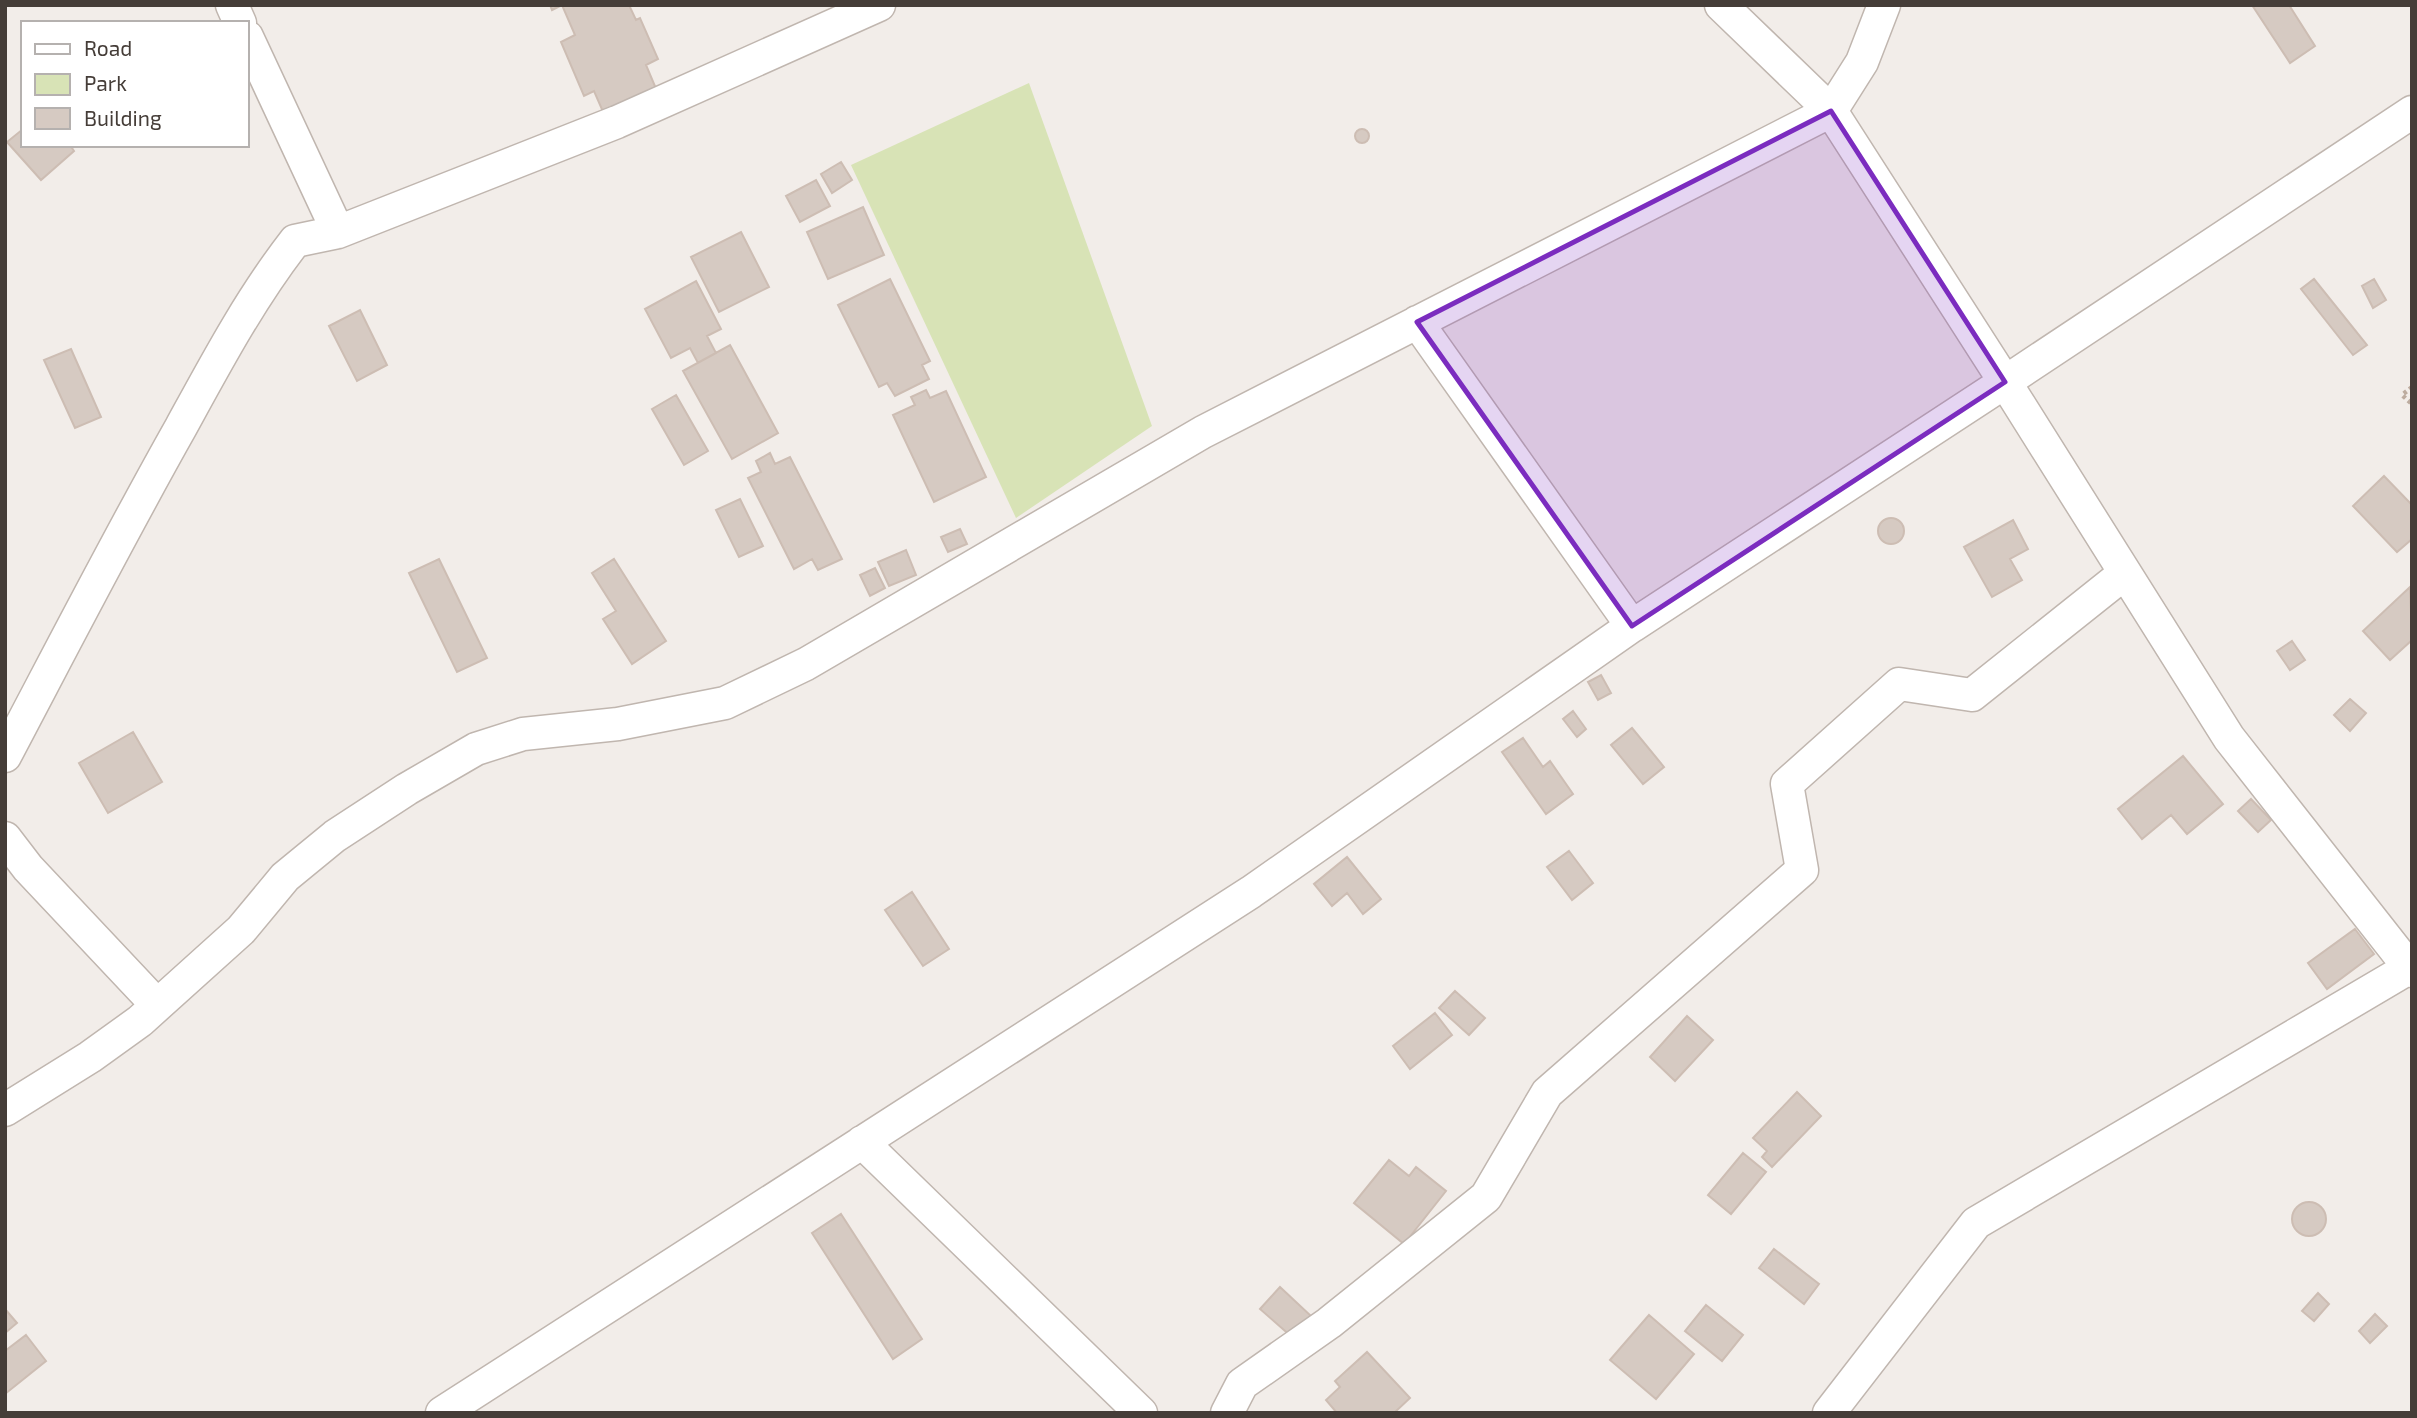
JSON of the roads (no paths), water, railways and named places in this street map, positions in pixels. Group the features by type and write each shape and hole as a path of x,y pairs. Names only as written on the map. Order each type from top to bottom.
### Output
{"street":[{"path":"232,5 239,21"},
{"path":"5,756 126,524 266,278 295,241 338,232 617,122 878,5"},
{"path":"1721,5 1831,111 2229,738 2410,970 1976,1223 1829,1413"},
{"path":"5,1110 90,1057 140,1021 241,930 285,877 335,836 407,789 476,749 523,734 618,724 725,703 806,664 1203,432 1831,111 1862,62 1884,5"},
{"path":"248,39 338,232"},
{"path":"442,1413 1251,892 1632,626 2412,112"},
{"path":"1417,322 1632,626"},
{"path":"1227,1413 1242,1384 1329,1323 1486,1197 1548,1093 1802,870 1787,784 1899,684 1972,695 2125,573"},
{"path":"5,838 28,868 157,1005"},
{"path":"862,1142 1141,1413"}]}
